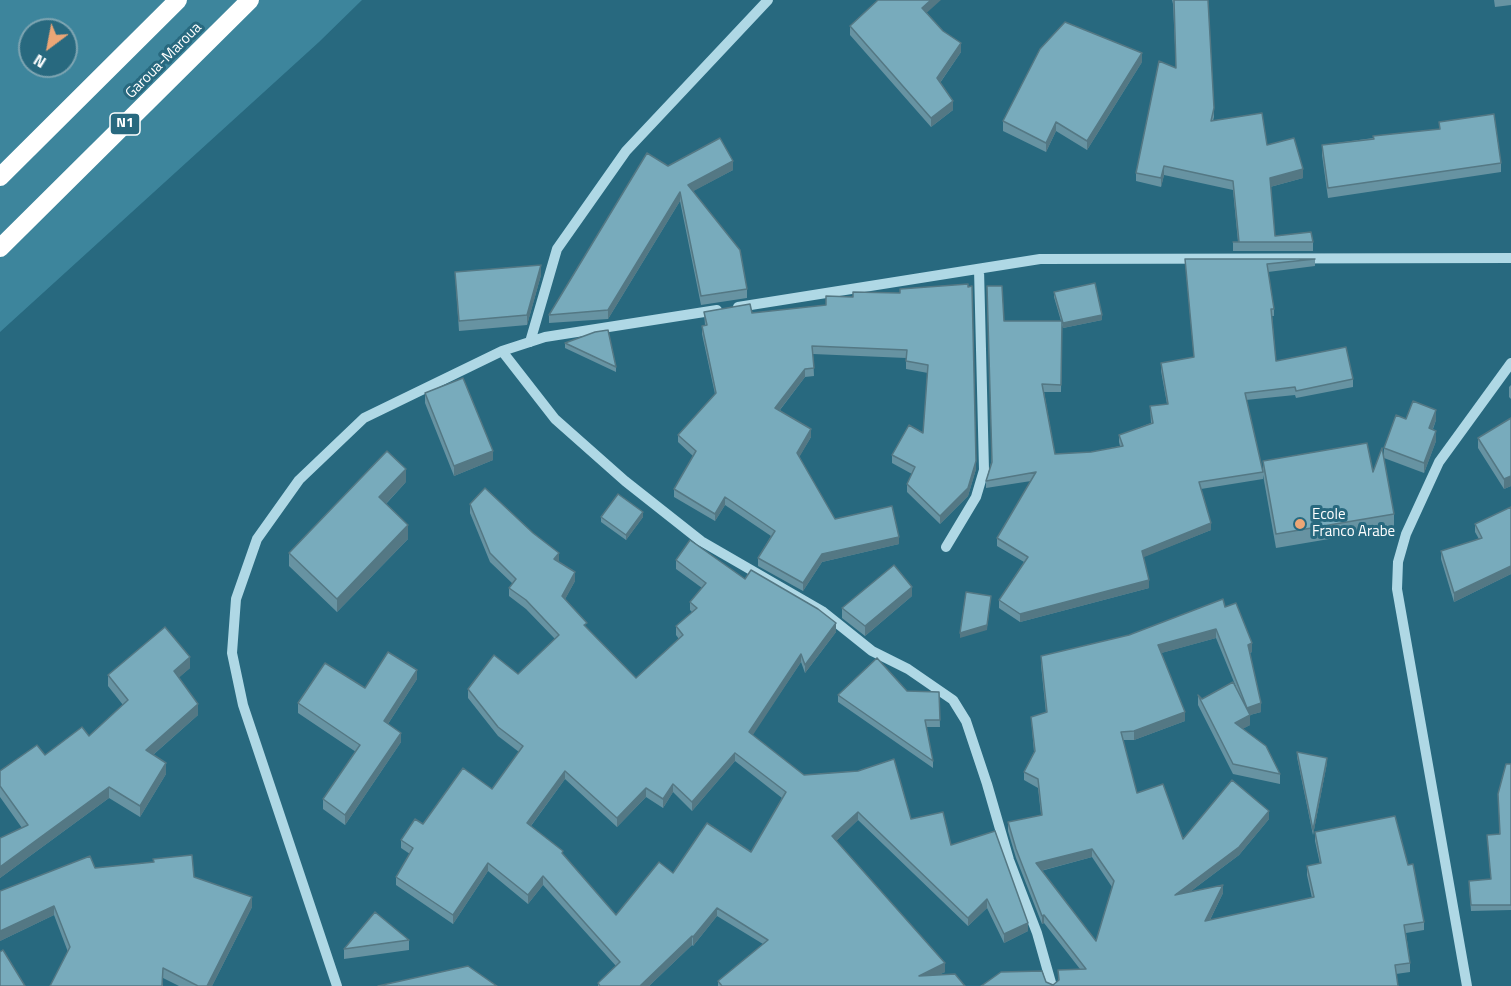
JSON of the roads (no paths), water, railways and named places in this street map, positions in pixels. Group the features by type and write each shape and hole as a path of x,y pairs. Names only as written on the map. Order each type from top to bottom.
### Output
{"highway":[{"path":"0,177 178,0"},
{"name":"Garoua-Maroua","path":"0,248 250,0"}],"street":[{"path":"530,342 557,249 626,151 768,0"},
{"path":"337,986 243,705 232,653 236,599 257,539 299,480 364,418 502,351 546,337 1040,259 1511,258"},
{"path":"946,547 976,497 984,470 980,269"},
{"path":"502,351 555,419 625,481 701,541 822,611 872,651 908,669 953,700 966,721 1009,860 1038,933 1052,986"},
{"path":"1467,986 1397,589 1398,562 1406,534 1439,462 1511,363"}],"place":[{"name":"Ecole Franco Arabe","path":"1300,524"}]}
